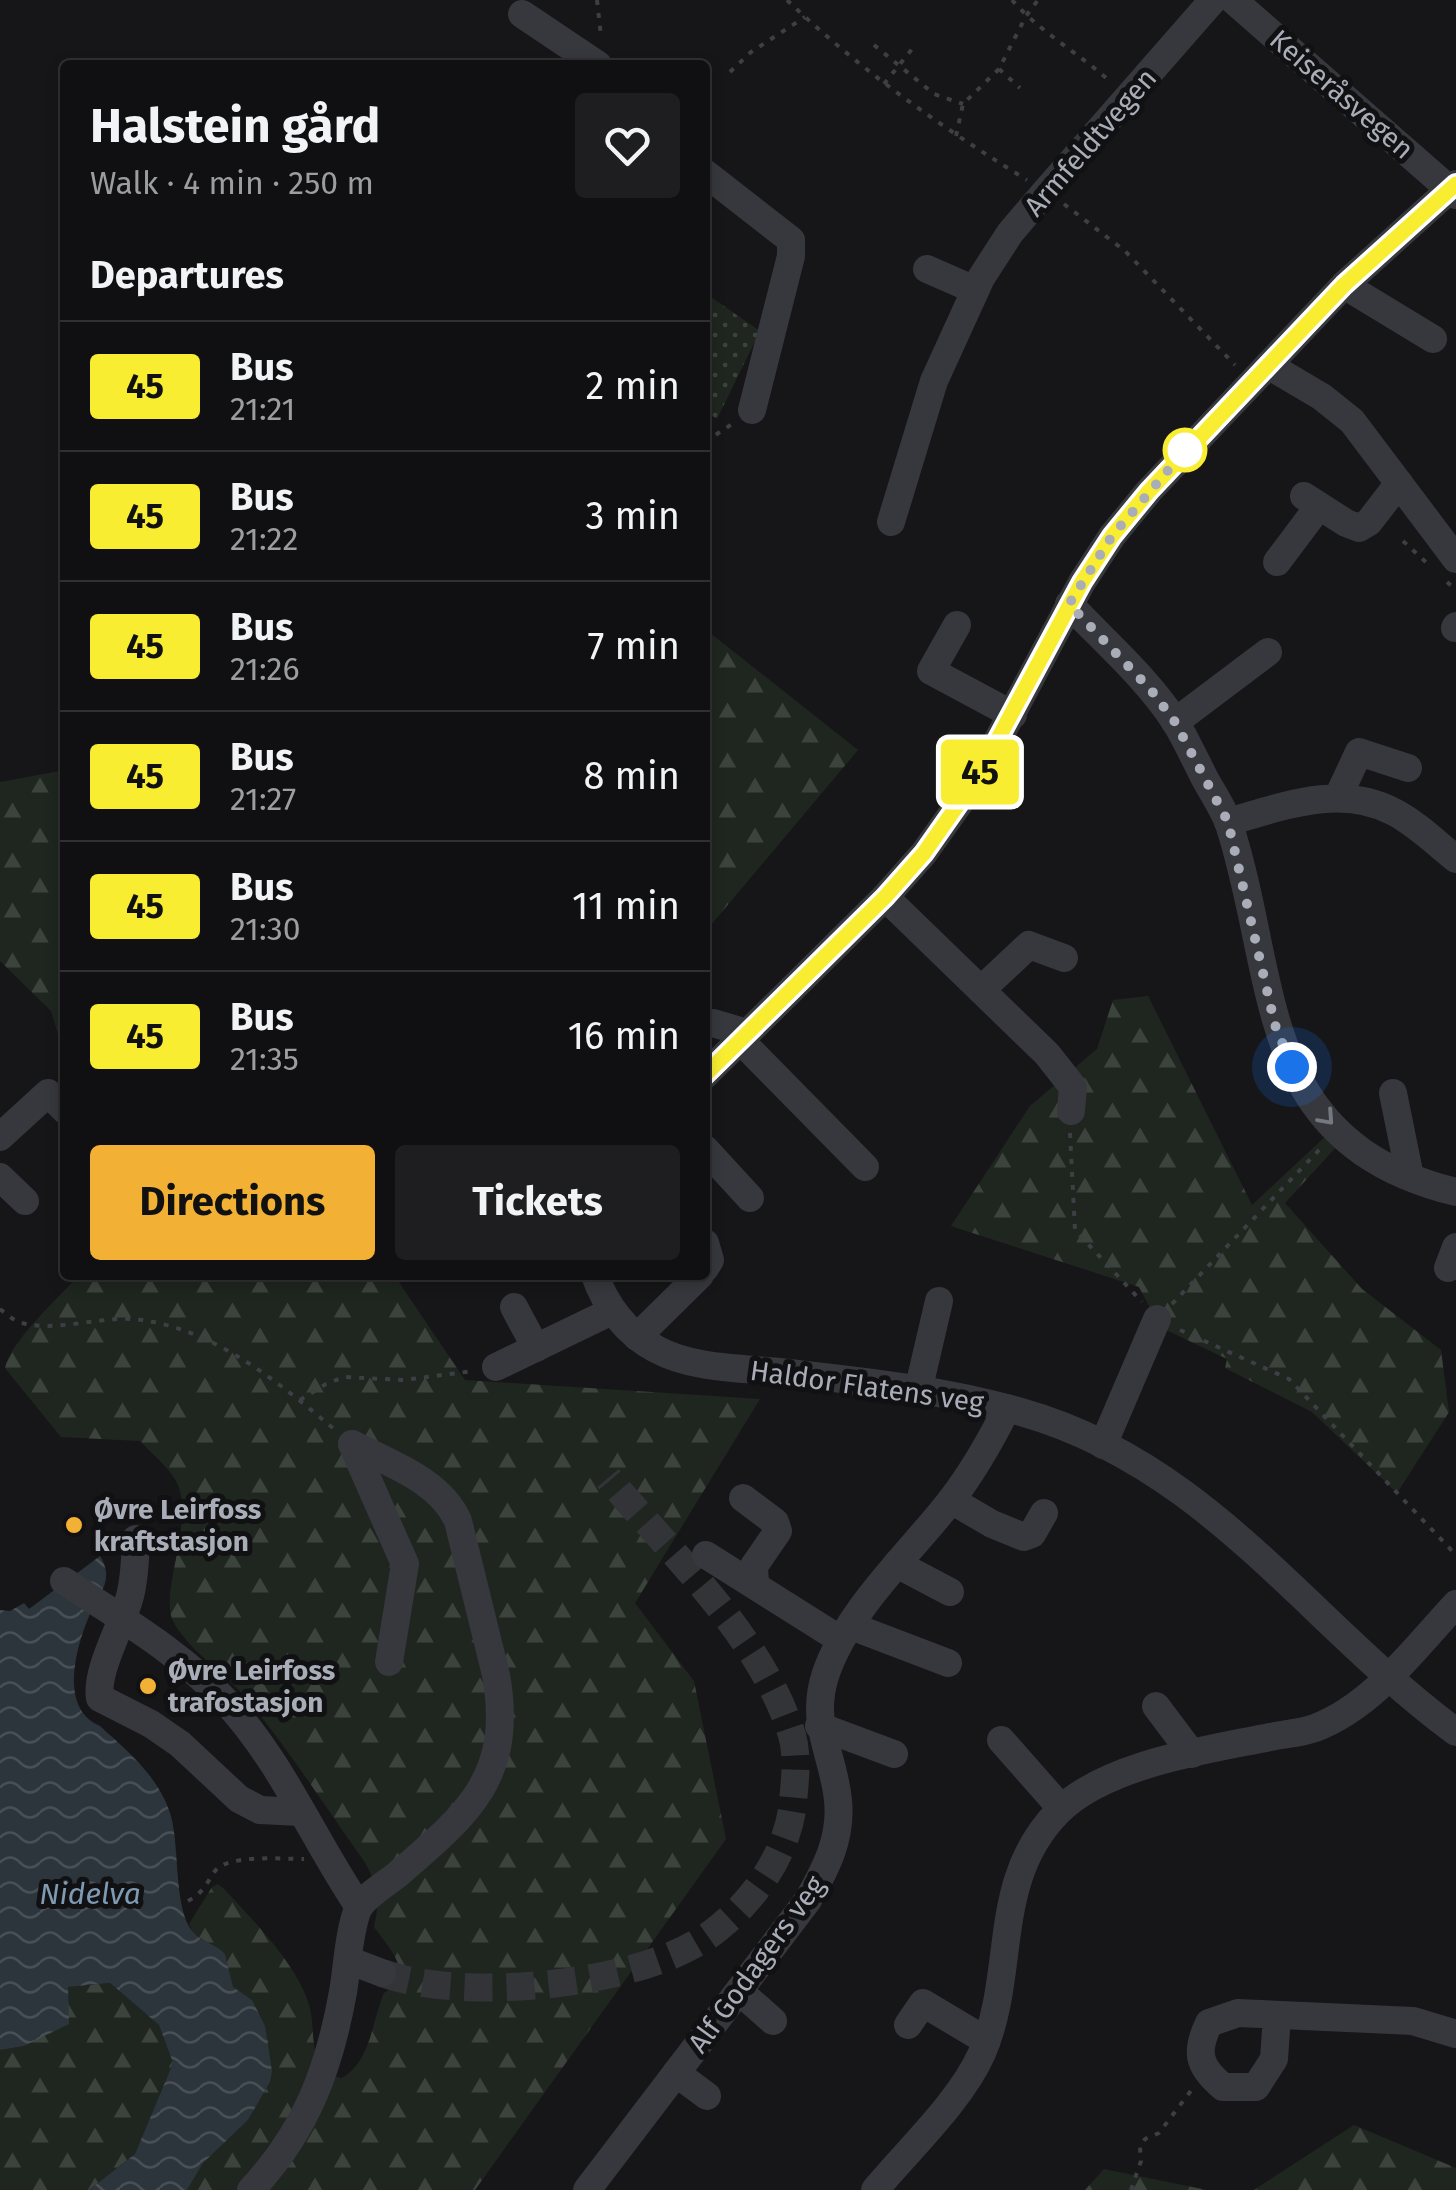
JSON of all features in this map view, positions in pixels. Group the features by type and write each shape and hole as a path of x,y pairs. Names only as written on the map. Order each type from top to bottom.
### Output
{"street":[{"name":"Armfeldtvegen","path":"891,522 934,381 975,290 1010,234 1213,0"},
{"name":"Keiseråsvegen","path":"1233,0 1454,189"},
{"path":"522,14 601,56"},
{"path":"710,177 791,240 791,256 752,410"},
{"path":"710,1070 885,897 958,808 1013,715 1069,604 1112,536 1149,491 1344,285 1454,189"},
{"path":"928,268 975,290"},
{"path":"1344,285 1433,339"},
{"path":"1261,373 1322,397 1352,421 1456,559"},
{"path":"1277,562 1312,501 1359,528 1369,522 1399,483"},
{"path":"1069,604 1151,690 1175,722 1228,822 1275,1025 1308,1097 1338,1130 1381,1163 1456,1192"},
{"path":"957,625 931,671 1013,715"},
{"path":"1175,722 1268,652"},
{"path":"1338,797 1358,752 1408,768"},
{"path":"1228,822 1338,797 1392,811 1456,859"},
{"path":"885,897 1046,1054 1073,1087 1071,1111"},
{"path":"981,990 1029,945 1064,958"},
{"path":"710,1024 744,1036 865,1167"},
{"path":"1393,1093 1410,1177"},
{"path":"2,1131 56,1101"},
{"path":"710,1155 750,1198"},
{"path":"0,1178 24,1202"},
{"name":"Haldor Flatens veg","path":"597,1280 612,1310 636,1337 674,1357 919,1387 1041,1417 1103,1445 1163,1478 1209,1510 1387,1677 1456,1732"},
{"path":"636,1337 682,1281"},
{"path":"919,1387 939,1301"},
{"path":"514,1307 536,1348"},
{"path":"496,1367 612,1310"},
{"path":"1103,1445 1157,1319"},
{"name":"Alf Godagers veg","path":"586,2190 808,1900 832,1859 839,1820 838,1797 819,1726 824,1678 846,1633 981,1459 1007,1408"},
{"path":"352,1444 405,1564 389,1662"},
{"path":"251,2190 291,2138 324,2076 359,1908 438,1840 472,1802 495,1760 501,1720 496,1675 451,1505 437,1490 352,1444"},
{"path":"743,1498 774,1522 778,1531 754,1566 755,1584"},
{"path":"951,1500 1024,1538 1032,1534 1044,1513"},
{"path":"136,1539 135,1568 118,1616 98,1692 100,1698 180,1744 239,1799 260,1810 300,1812"},
{"path":"706,1555 744,1582 755,1584 792,1622 846,1633 948,1663"},
{"path":"898,1564 950,1592"},
{"path":"64,1581 162,1645 230,1706 278,1773 359,1908"},
{"path":"875,2190 959,2090 982,2053 995,2008 1012,1894 1024,1862 1061,1808 1101,1784 1160,1760 1314,1728 1358,1706 1454,1610"},
{"path":"1156,1706 1192,1754"},
{"path":"819,1726 894,1754"},
{"path":"1001,1740 1061,1808"},
{"path":"348,1960 382,1973"},
{"path":"738,1992 773,2021"},
{"path":"908,2025 924,2003 986,2040"},
{"path":"1277,2016 1274,2059 1256,2087 1222,2088 1204,2072 1200,2044 1210,2023 1238,2012 1412,2021 1456,2034"},
{"path":"676,2074 707,2096"}],"path":[{"path":"597,0 601,56"},
{"path":"787,0 884,84 956,136 1033,184"},
{"path":"1012,0 1026,16 1092,65 1128,98"},
{"path":"956,136 963,104 999,69 1038,0"},
{"path":"730,72 750,52 805,17"},
{"path":"874,46 934,94 963,104"},
{"path":"884,84 912,50"},
{"path":"999,69 1020,88"},
{"path":"1053,197 1085,218 1261,373"},
{"path":"710,439 752,410"},
{"path":"1071,1111 1075,1230 1157,1319 1289,1379 1456,1555"},
{"path":"1157,1319 1338,1130"},
{"path":"0,1309 18,1322 56,1324 118,1318 170,1327 228,1351 300,1400 352,1444"},
{"path":"300,1400 344,1377 404,1380 496,1367"},
{"path":"188,1901 199,1895 217,1868 226,1864 252,1859 328,1859"},
{"path":"1131,2190 1145,2139 1159,2132 1204,2072"}],"green space":[{"path":"710,296 760,331 717,419 710,415"},
{"path":"710,633 858,750 710,926"},
{"path":"60,771 60,1041 51,1011 0,961 0,782"},
{"path":"1148,996 1252,1205 1327,1135 1338,1145 1285,1203 1362,1289 1441,1350 1449,1412 1397,1493 1312,1412 1225,1368 1227,1359 1160,1327 1139,1287 951,1226 1030,1106 1097,1049 1113,1000"},
{"path":"74,1280 397,1280 465,1380 760,1399 635,1603 694,1681 726,1839 475,2190 187,2190 203,2163 248,2120 270,2082 252,2000 233,1988 225,1954 194,1934 189,1924 212,1887 218,1884 224,1889 274,1944 296,1976 310,2008 318,2060 331,2074 342,2078 359,2061 384,1993 394,1986 399,1970 374,1927 376,1893 364,1861 263,1719 174,1623 170,1594 182,1516 181,1497 173,1475 140,1441 61,1437 5,1368 26,1332"},
{"path":"110,1983 159,2025 173,2063 135,2154 89,2190 0,2190 0,2050 24,2046 68,1987"},
{"path":"1354,2125 1456,2168 1456,2190 1254,2190"},
{"path":"1104,2169 1207,2190 1085,2190"}],"water":[{"name":"Nidelva","path":"100,1556 106,1579 76,1659 75,1692 79,1706 157,1785 173,1823 186,1921 196,1935 225,1954 233,1987 252,2000 265,2026 272,2071 270,2082 248,2120 203,2163 187,2190 89,2190 135,2154 173,2063 159,2025 110,1983 68,1987 69,2024 24,2046 0,2050 0,1610 10,1611 24,1603 29,1609"}],"tunnel":[{"path":"382,1973 457,1987 501,1987 593,1978 636,1968 674,1954 721,1926 751,1896 775,1861 790,1822 795,1760 792,1735 778,1699 760,1665 713,1599 608,1478"}],"bus line":[{"name":"45","path":"710,1070 885,897 924,853 978,776 1082,582 1112,536 1149,491 1344,285 1456,184"}],"place":[{"name":"Øvre Leirfoss kraftstasjon","path":"74,1525"},
{"name":"Øvre Leirfoss trafostasjon","path":"148,1686"}],"route":[{"path":"1185,450 1194,440 1112,536 1069,604 1151,690 1175,722 1228,822 1275,1025 1292,1067"}]}
